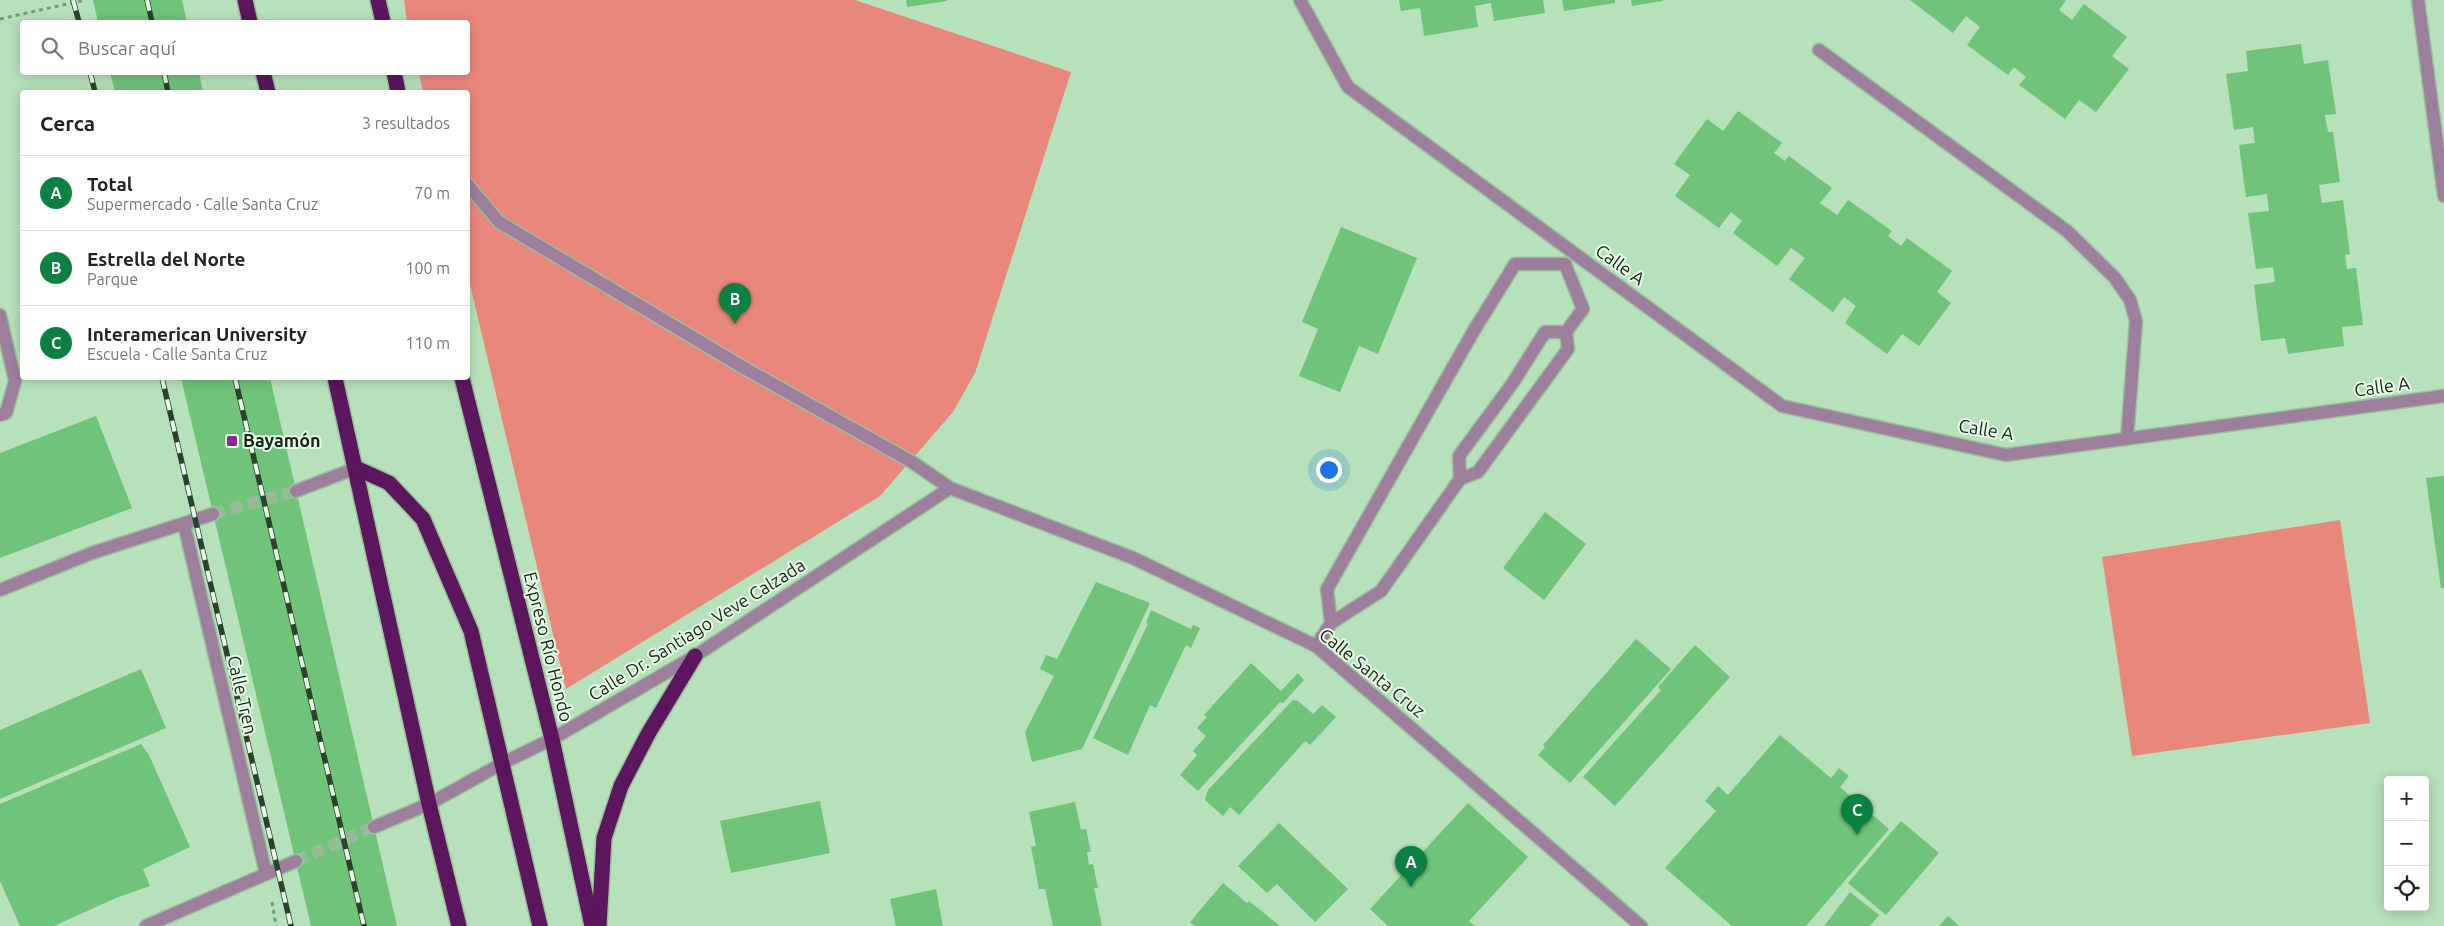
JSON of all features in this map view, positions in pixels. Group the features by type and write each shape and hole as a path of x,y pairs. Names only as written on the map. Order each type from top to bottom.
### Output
{"highway":[{"path":"245,0 250,20"},
{"path":"378,0 383,20"},
{"path":"264,75 268,90"},
{"path":"395,75 398,90"},
{"path":"336,380 429,804 459,926"},
{"name":"Expreso Río Hondo","path":"462,380 552,739 592,926"},
{"path":"356,468 389,483 423,519 472,631 540,926"},
{"path":"599,926 604,838 621,786 648,734 695,656"}],"street":[{"name":"Calle A","path":"1300,0 1348,87 1782,406 2006,455 2444,396"},
{"path":"2418,0 2444,196"},
{"path":"1819,50 2066,231 2115,278 2130,300 2136,321 2127,439"},
{"name":"Calle Santa Cruz","path":"470,187 499,222 746,368 912,462 950,488 1133,558 1316,646 1641,926"},
{"name":"Calle A","path":"1565,264 1574,252"},
{"path":"1316,646 1331,623 1381,591 1460,479 1478,472 1568,349 1566,332 1583,309 1565,264 1515,264 1473,332 1327,589 1331,623"},
{"path":"0,315 15,381 6,413 0,415"},
{"path":"1460,479 1459,456 1512,384 1545,332 1566,332"},
{"path":"296,491 356,468"},
{"name":"Calle Dr. Santiago Veve Calzada","path":"374,827 429,804 503,763 552,739 695,656 950,488"},
{"path":"0,590 92,553 213,514"},
{"name":"Calle Tren","path":"184,524 266,874"},
{"path":"146,926 296,861"}],"path":[{"path":"0,19 85,0"}],"shaded area":[{"path":"404,0 855,0 1071,72 975,373 953,412 880,496 566,689 470,284 470,90 423,90 419,75 470,75 470,20 407,20"},
{"path":"2340,520 2370,723 2132,756 2102,557"}],"building":[{"path":"93,0 182,0 187,20 98,20"},
{"path":"906,0 947,0 947,1 907,7"},
{"path":"1399,0 1543,0 1545,13 1494,21 1491,3 1475,6 1478,27 1424,36 1420,8 1401,11"},
{"path":"1562,0 1615,0 1615,3 1564,11"},
{"path":"1631,0 1663,0 1663,1 1632,6"},
{"path":"1910,0 2066,0 2059,10 2072,20 2084,4 2127,37 2112,56 2129,69 2096,112 2079,100 2065,119 2019,85 2026,77 2014,67 2008,75 1967,45 1980,27 1966,16 1953,33"},
{"path":"2301,44 2304,64 2328,60 2336,114 2325,115 2328,132 2333,132 2340,182 2319,185 2322,203 2343,200 2350,254 2345,255 2347,269 2356,268 2363,325 2342,327 2344,346 2288,354 2285,338 2261,341 2254,285 2275,282 2273,267 2256,269 2248,213 2269,211 2267,194 2246,197 2239,145 2255,143 2253,127 2234,130 2226,74 2248,71 2246,51"},
{"path":"111,75 200,75 203,90 114,90"},
{"path":"1738,111 1782,143 1774,153 1785,161 1789,156 1832,188 1820,203 1837,215 1848,200 1892,231 1888,236 1901,246 1907,238 1952,271 1937,292 1951,303 1919,346 1902,334 1887,354 1845,323 1856,306 1844,297 1833,312 1789,279 1805,258 1791,248 1777,266 1733,233 1742,221 1731,212 1719,228 1675,196 1690,175 1674,164 1707,119 1723,131"},
{"path":"1341,227 1417,258 1378,354 1359,346 1340,392 1299,376 1318,329 1302,322"},
{"path":"181,380 270,380 397,926 311,926"},
{"path":"96,416 132,508 0,558 0,453"},
{"path":"2444,476 2444,588 2441,588 2426,478"},
{"path":"1545,512 1586,544 1544,600 1503,568"},
{"path":"1096,582 1150,603 1082,749 1032,762 1025,732 1054,676 1040,669 1046,655 1057,659"},
{"path":"1151,610 1191,629 1193,625 1200,628 1191,648 1186,645 1156,708 1150,705 1128,755 1093,738 1148,624 1146,623"},
{"path":"1636,639 1671,669 1570,783 1538,755 1545,747 1543,745"},
{"path":"1695,645 1730,677 1615,806 1583,777 1661,690 1658,687"},
{"path":"1251,663 1281,691 1298,673 1304,680 1283,703 1280,702 1198,791 1180,775 1197,755 1193,751 1206,736 1197,728 1207,717 1204,715"},
{"path":"141,669 166,728 0,799 0,730"},
{"path":"1293,700 1298,701 1313,714 1322,705 1336,717 1310,745 1305,741 1239,815 1230,807 1223,816 1205,800 1208,790"},
{"path":"1780,735 1831,778 1839,768 1849,776 1840,787 1889,829 1806,926 1732,926 1665,868 1716,811 1705,801 1718,786 1728,795"},
{"path":"141,744 149,755 190,847 143,869 150,886 116,898 54,926 20,926 0,881 0,804"},
{"path":"820,801 830,853 731,873 720,821"},
{"path":"1075,802 1081,830 1086,829 1091,852 1087,852 1089,865 1093,864 1098,888 1094,888 1102,926 1053,926 1045,889 1039,889 1031,847 1036,846 1029,812"},
{"path":"1468,803 1528,857 1469,921 1475,926 1388,926 1370,909"},
{"path":"1901,821 1939,853 1886,915 1848,883"},
{"path":"1279,823 1348,889 1315,922 1277,884 1267,893 1238,866"},
{"path":"1223,883 1247,903 1249,901 1280,926 1195,926 1190,922"},
{"path":"936,889 943,926 896,926 890,899"},
{"path":"1850,892 1879,915 1870,926 1824,926"},
{"path":"1948,916 1959,926 1939,926"}],"tunnel":[{"path":"213,514 296,491"},
{"path":"296,861 374,827"}],"railway":[{"path":"73,0 78,20"},
{"path":"147,0 152,20"},
{"path":"91,75 94,90"},
{"path":"165,75 168,90"},
{"path":"162,380 291,926"},
{"path":"235,380 364,926"}],"place":[{"name":"Estrella del Norte","path":"735,324"},
{"name":"Bayamón","path":"232,441"},
{"name":"Interamerican University","path":"1857,835"},
{"name":"Total","path":"1411,887"}]}
